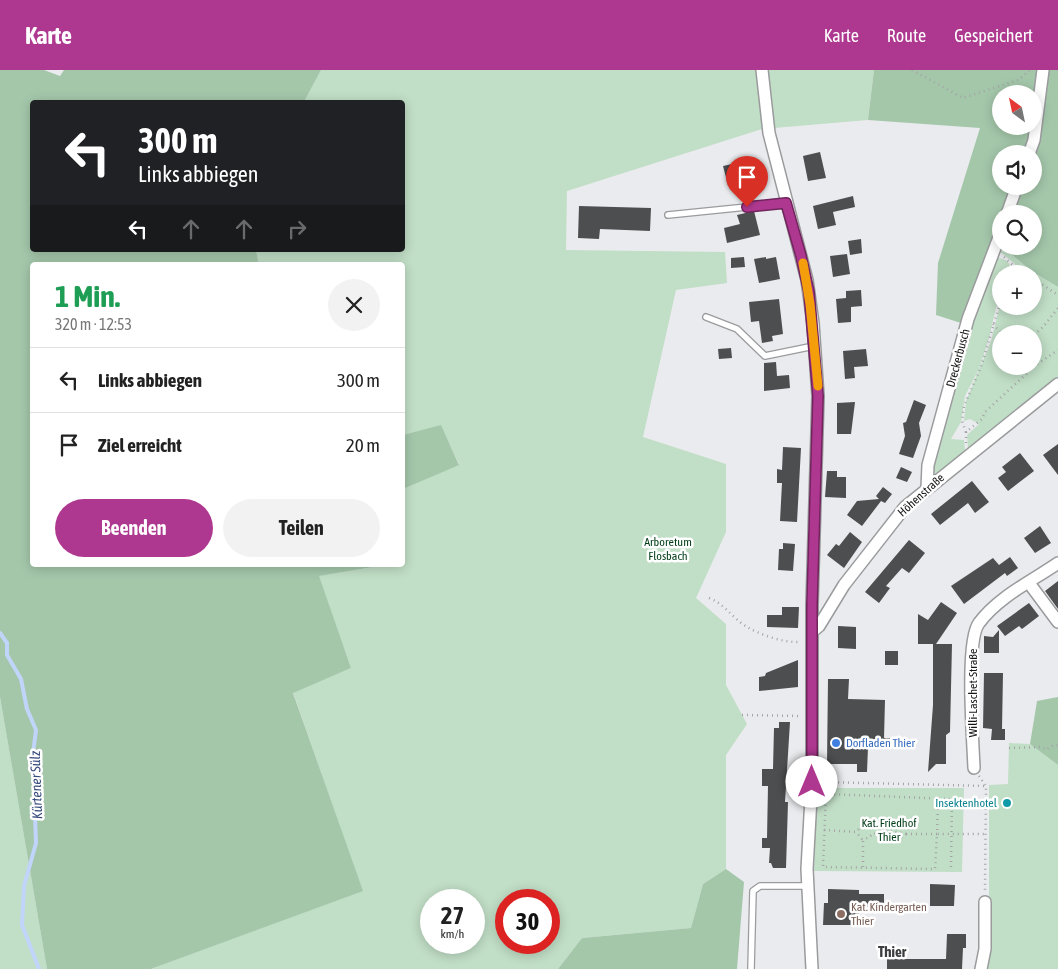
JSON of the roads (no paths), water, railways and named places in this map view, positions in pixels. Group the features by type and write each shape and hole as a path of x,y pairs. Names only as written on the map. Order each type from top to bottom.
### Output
{"street":[{"path":"762,70 769,133 807,280 815,346 818,396 812,637 812,782 808,886 812,969"},
{"path":"1032,145 1043,70"},
{"name":"Dreckerbusch","path":"927,488 928,465 968,320 993,255"},
{"name":"Höhenstraße","path":"812,637 844,585 895,518 927,488 1058,384"},
{"name":"Willi-Laschet-Straße","path":"974,768 972,646 977,625 992,608 1058,563"},
{"path":"1029,583 1058,622"},
{"path":"981,969 985,949 985,902"}],"lane":[{"path":"668,215 786,203"},
{"path":"706,317 737,329 765,356 815,346"},
{"path":"751,969 753,891 760,886 808,886"}],"waterway":[{"name":"Kürtener Sülz","path":"0,633 7,643 7,655 21,679 27,709 36,730 32,761 38,790 35,816 36,843 24,886 22,925 39,969"}],"place":[{"name":"Dorfladen Thier","path":"836,743"},
{"name":"Insektenhotel","path":"1007,803"},
{"name":"Kat. Kindergarten Thier","path":"841,914"}],"district":[{"name":"Thier","path":"892,951"}],"park label":[{"name":"Arboretum Flosbach","path":"668,549"},
{"name":"Kat. Friedhof Thier","path":"889,830"}]}
